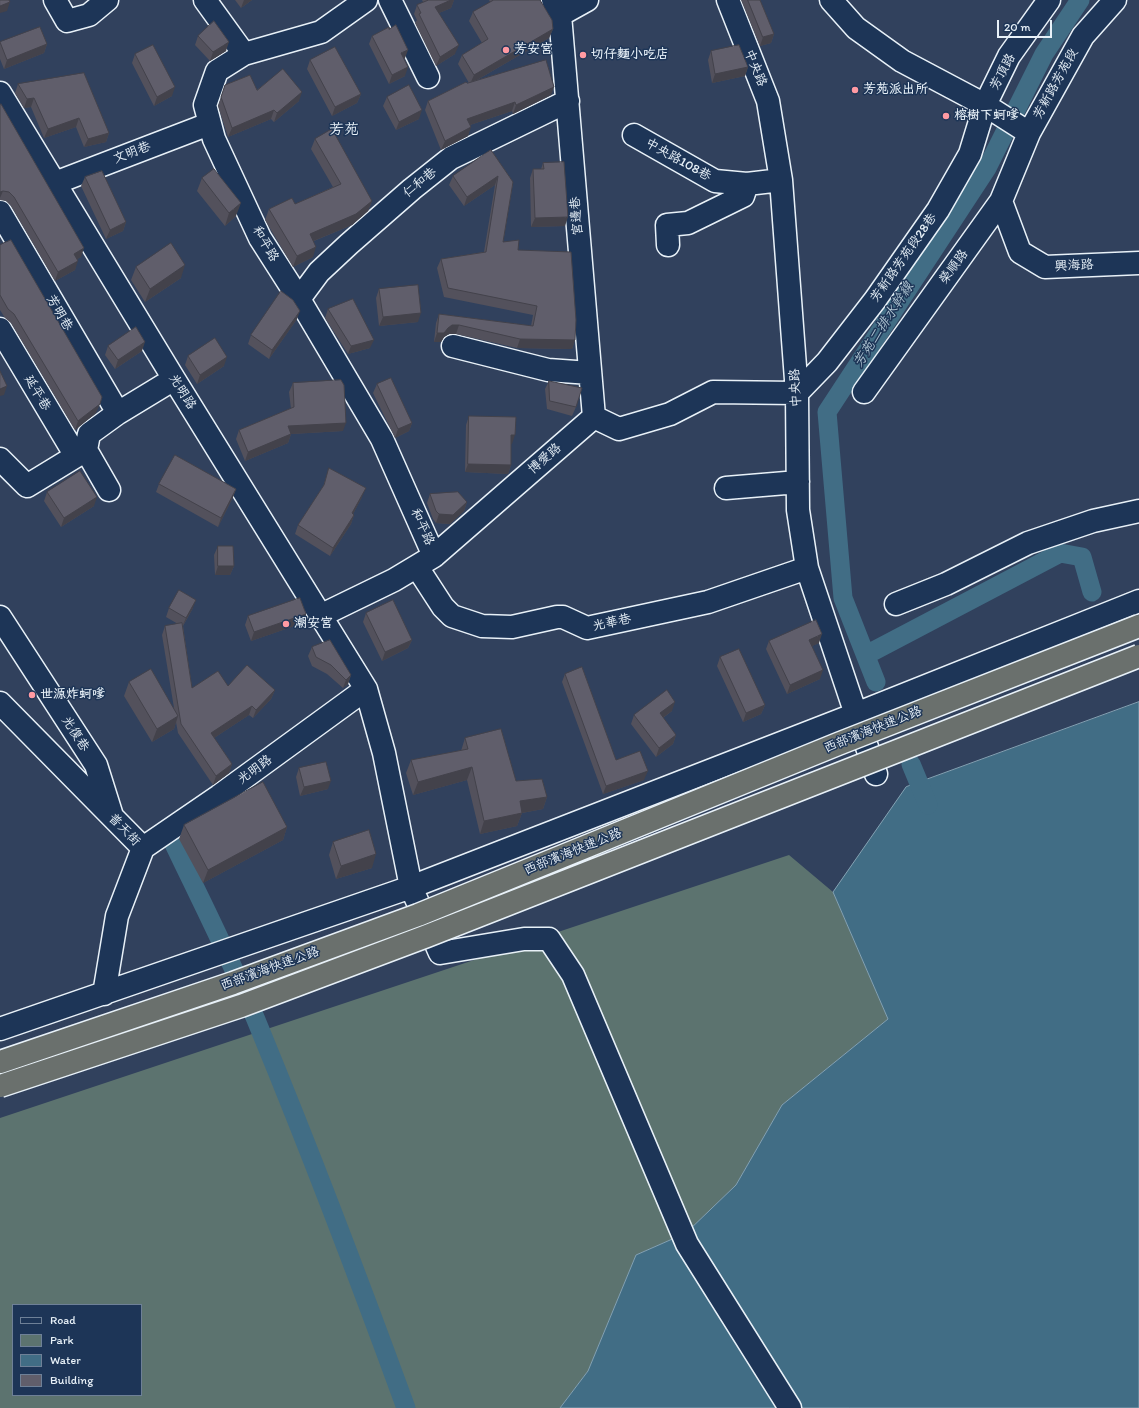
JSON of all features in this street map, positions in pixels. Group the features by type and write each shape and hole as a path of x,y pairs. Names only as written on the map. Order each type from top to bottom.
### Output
{"highway":[{"name":"西部濱海快速公路","path":"0,1062 233,983 418,915 846,741 1139,626"},
{"name":"西部濱海快速公路","path":"0,1086 241,1006 427,936 1139,656"}],"street":[{"path":"55,0 67,21 89,15 107,0"},
{"path":"205,0 244,54"},
{"name":"和平路","path":"366,0 321,32 244,54 217,71 205,105 214,139 260,238 299,299 382,439 426,561"},
{"path":"390,0 428,77"},
{"path":"557,7 587,0"},
{"name":"中央路","path":"728,0 768,101 781,180 796,394 798,510 807,568 876,774"},
{"path":"831,0 856,28 902,61 985,105 1029,133"},
{"name":"芳頂路","path":"985,105 1009,56 1049,0"},
{"name":"芳新路芳苑段","path":"1029,133 1083,36 1115,0"},
{"name":"宮邊巷","path":"557,7 568,101 594,416"},
{"name":"光明路","path":"0,93 174,379 366,689 384,753 411,887 440,952 524,939 549,939 573,975 687,1244 790,1408"},
{"name":"仁和巷","path":"299,299 319,272 349,244 412,188 451,158 568,101"},
{"name":"芳新路芳苑段28巷","path":"796,394 827,362 870,306 938,210 970,154 985,105"},
{"name":"文明巷","path":"55,183 209,124"},
{"name":"榮順路","path":"864,392 1001,201 1029,133"},
{"name":"中央路108巷","path":"634,135 715,181 747,184 781,180"},
{"path":"668,245 667,226 688,223 729,204 743,196 747,184"},
{"name":"興海路","path":"1001,201 1020,252 1045,267 1139,263"},
{"name":"芳明巷","path":"0,212 118,413"},
{"name":"延平巷","path":"0,329 81,453 109,490"},
{"path":"453,346 548,370 590,373"},
{"path":"0,458 26,486 81,453 88,434 118,413 174,379"},
{"path":"594,416 619,429 670,414 713,392 796,394"},
{"name":"博愛路","path":"320,616 426,561 594,416"},
{"path":"726,488 798,482"},
{"path":"896,604 946,584 1028,543 1093,522 1139,512"},
{"name":"光華巷","path":"426,561 443,607 452,616 482,626 512,627 557,616 563,617 587,628 708,602 807,568"},
{"path":"0,1029 411,887 856,714 1139,601"},
{"name":"光復巷","path":"0,617 96,765 112,816"},
{"name":"光明路","path":"143,848 220,796 366,689"},
{"name":"普天街","path":"0,703 143,848 117,916 104,994"}],"green space":[{"path":"789,855 833,892 888,1019 782,1105 736,1185 686,1233 636,1255 588,1371 560,1408 0,1408 0,1118"}],"water":[{"path":"1139,702 1139,1408 560,1408 588,1371 636,1255 686,1233 736,1185 782,1105 888,1019 833,892 906,787"}],"building":[{"path":"0,0 9,0 10,2 0,6"},
{"path":"429,0 451,0 435,7 459,45 440,57 419,14 421,13 417,5"},
{"path":"494,0 540,0 552,20 553,29 474,75 462,55 488,39 473,12"},
{"path":"748,0 760,0 774,34 763,37"},
{"path":"214,21 229,42 213,52 198,36"},
{"path":"396,25 408,50 401,53 408,67 392,75 372,36"},
{"path":"40,27 47,44 7,60 0,42"},
{"path":"153,45 175,87 157,97 135,54"},
{"path":"739,45 748,67 715,74 711,51"},
{"path":"335,47 361,94 335,107 310,60"},
{"path":"546,60 554,87 516,105 515,102 467,119 471,127 445,141 428,101 466,82 467,83"},
{"path":"283,69 302,92 277,113 274,110 232,128 221,97 225,85 250,75 257,90"},
{"path":"84,73 109,133 88,139 79,118 48,129 34,98 27,99 18,84"},
{"path":"409,85 422,110 399,122 387,97"},
{"path":"1,104 84,248 74,254 78,261 58,272 14,197 9,192 0,192"},
{"path":"332,129 372,201 356,214 310,234 316,247 297,256 269,209 292,198 295,204 341,184 315,139"},
{"path":"491,150 513,182 503,242 519,240 518,250 571,252 576,320 575,340 520,339 459,325 452,325 444,333 437,333 439,314 533,326 537,306 448,288 441,259 486,252 498,176 467,197 453,176"},
{"path":"564,162 568,217 535,218 533,169 544,169 543,163"},
{"path":"214,169 241,203 229,213 202,178"},
{"path":"102,171 126,222 110,230 85,177"},
{"path":"11,240 102,397 100,404 78,421 14,314 8,309 0,295 0,245"},
{"path":"171,243 185,265 150,289 136,267"},
{"path":"418,285 421,313 383,317 379,289"},
{"path":"281,291 293,300 300,311 272,350 251,335"},
{"path":"353,299 374,340 351,346 328,309"},
{"path":"136,327 145,342 118,360 108,346"},
{"path":"215,338 227,357 200,375 188,356"},
{"path":"0,371 7,386 0,389"},
{"path":"391,378 412,423 398,429 377,384"},
{"path":"341,380 344,385 346,423 288,426 291,434 248,452 239,430 294,407 293,383"},
{"path":"549,381 582,388 576,407 550,401"},
{"path":"469,416 516,417 515,435 511,435 511,465 468,464"},
{"path":"175,455 236,489 221,518 159,484"},
{"path":"329,468 366,488 352,513 354,515 333,548 298,525 324,485"},
{"path":"80,471 97,497 64,518 47,492"},
{"path":"458,492 467,502 453,515 439,514 436,511 430,494"},
{"path":"218,546 233,546 234,566 218,566"},
{"path":"179,590 196,600 186,618 169,608"},
{"path":"300,598 306,614 254,632 248,616"},
{"path":"393,600 412,640 385,652 366,613"},
{"path":"816,620 822,634 809,640 823,670 790,685 769,641"},
{"path":"182,623 192,688 218,671 228,686 247,665 275,690 256,710 252,706 211,733 232,764 216,776 181,724 165,626"},
{"path":"330,640 351,675 346,680 331,665 316,657 312,647"},
{"path":"739,649 765,705 746,713 720,657"},
{"path":"582,667 616,760 640,751 648,771 606,786 565,674"},
{"path":"151,669 178,716 157,729 129,682"},
{"path":"667,690 675,702 660,713 676,735 659,748 634,715"},
{"path":"501,729 516,781 542,779 547,797 520,801 522,813 484,821 472,767 418,782 411,760 468,749 465,738"},
{"path":"326,762 331,781 304,787 299,768"},
{"path":"263,782 287,827 208,870 184,825"},
{"path":"369,830 376,854 341,866 333,842"}],"waterway":[{"name":"芳苑二排水幹線","path":"876,682 843,598 827,412 987,168 1044,54 1080,0"},
{"path":"866,655 1060,553 1082,557 1092,592"},
{"path":"911,764 928,805"},
{"path":"173,842 230,960 261,1032 299,1125 406,1408"}],"place":[{"name":"芳安宮","path":"506,50"},
{"name":"切仔麵小吃店","path":"583,55"},
{"name":"芳苑派出所","path":"855,90"},
{"name":"榕樹下蚵嗲","path":"946,116"},
{"name":"潮安宮","path":"286,624"},
{"name":"世源炸蚵嗲","path":"32,695"}],"district":[{"name":"芳苑","path":"344,130"}]}
